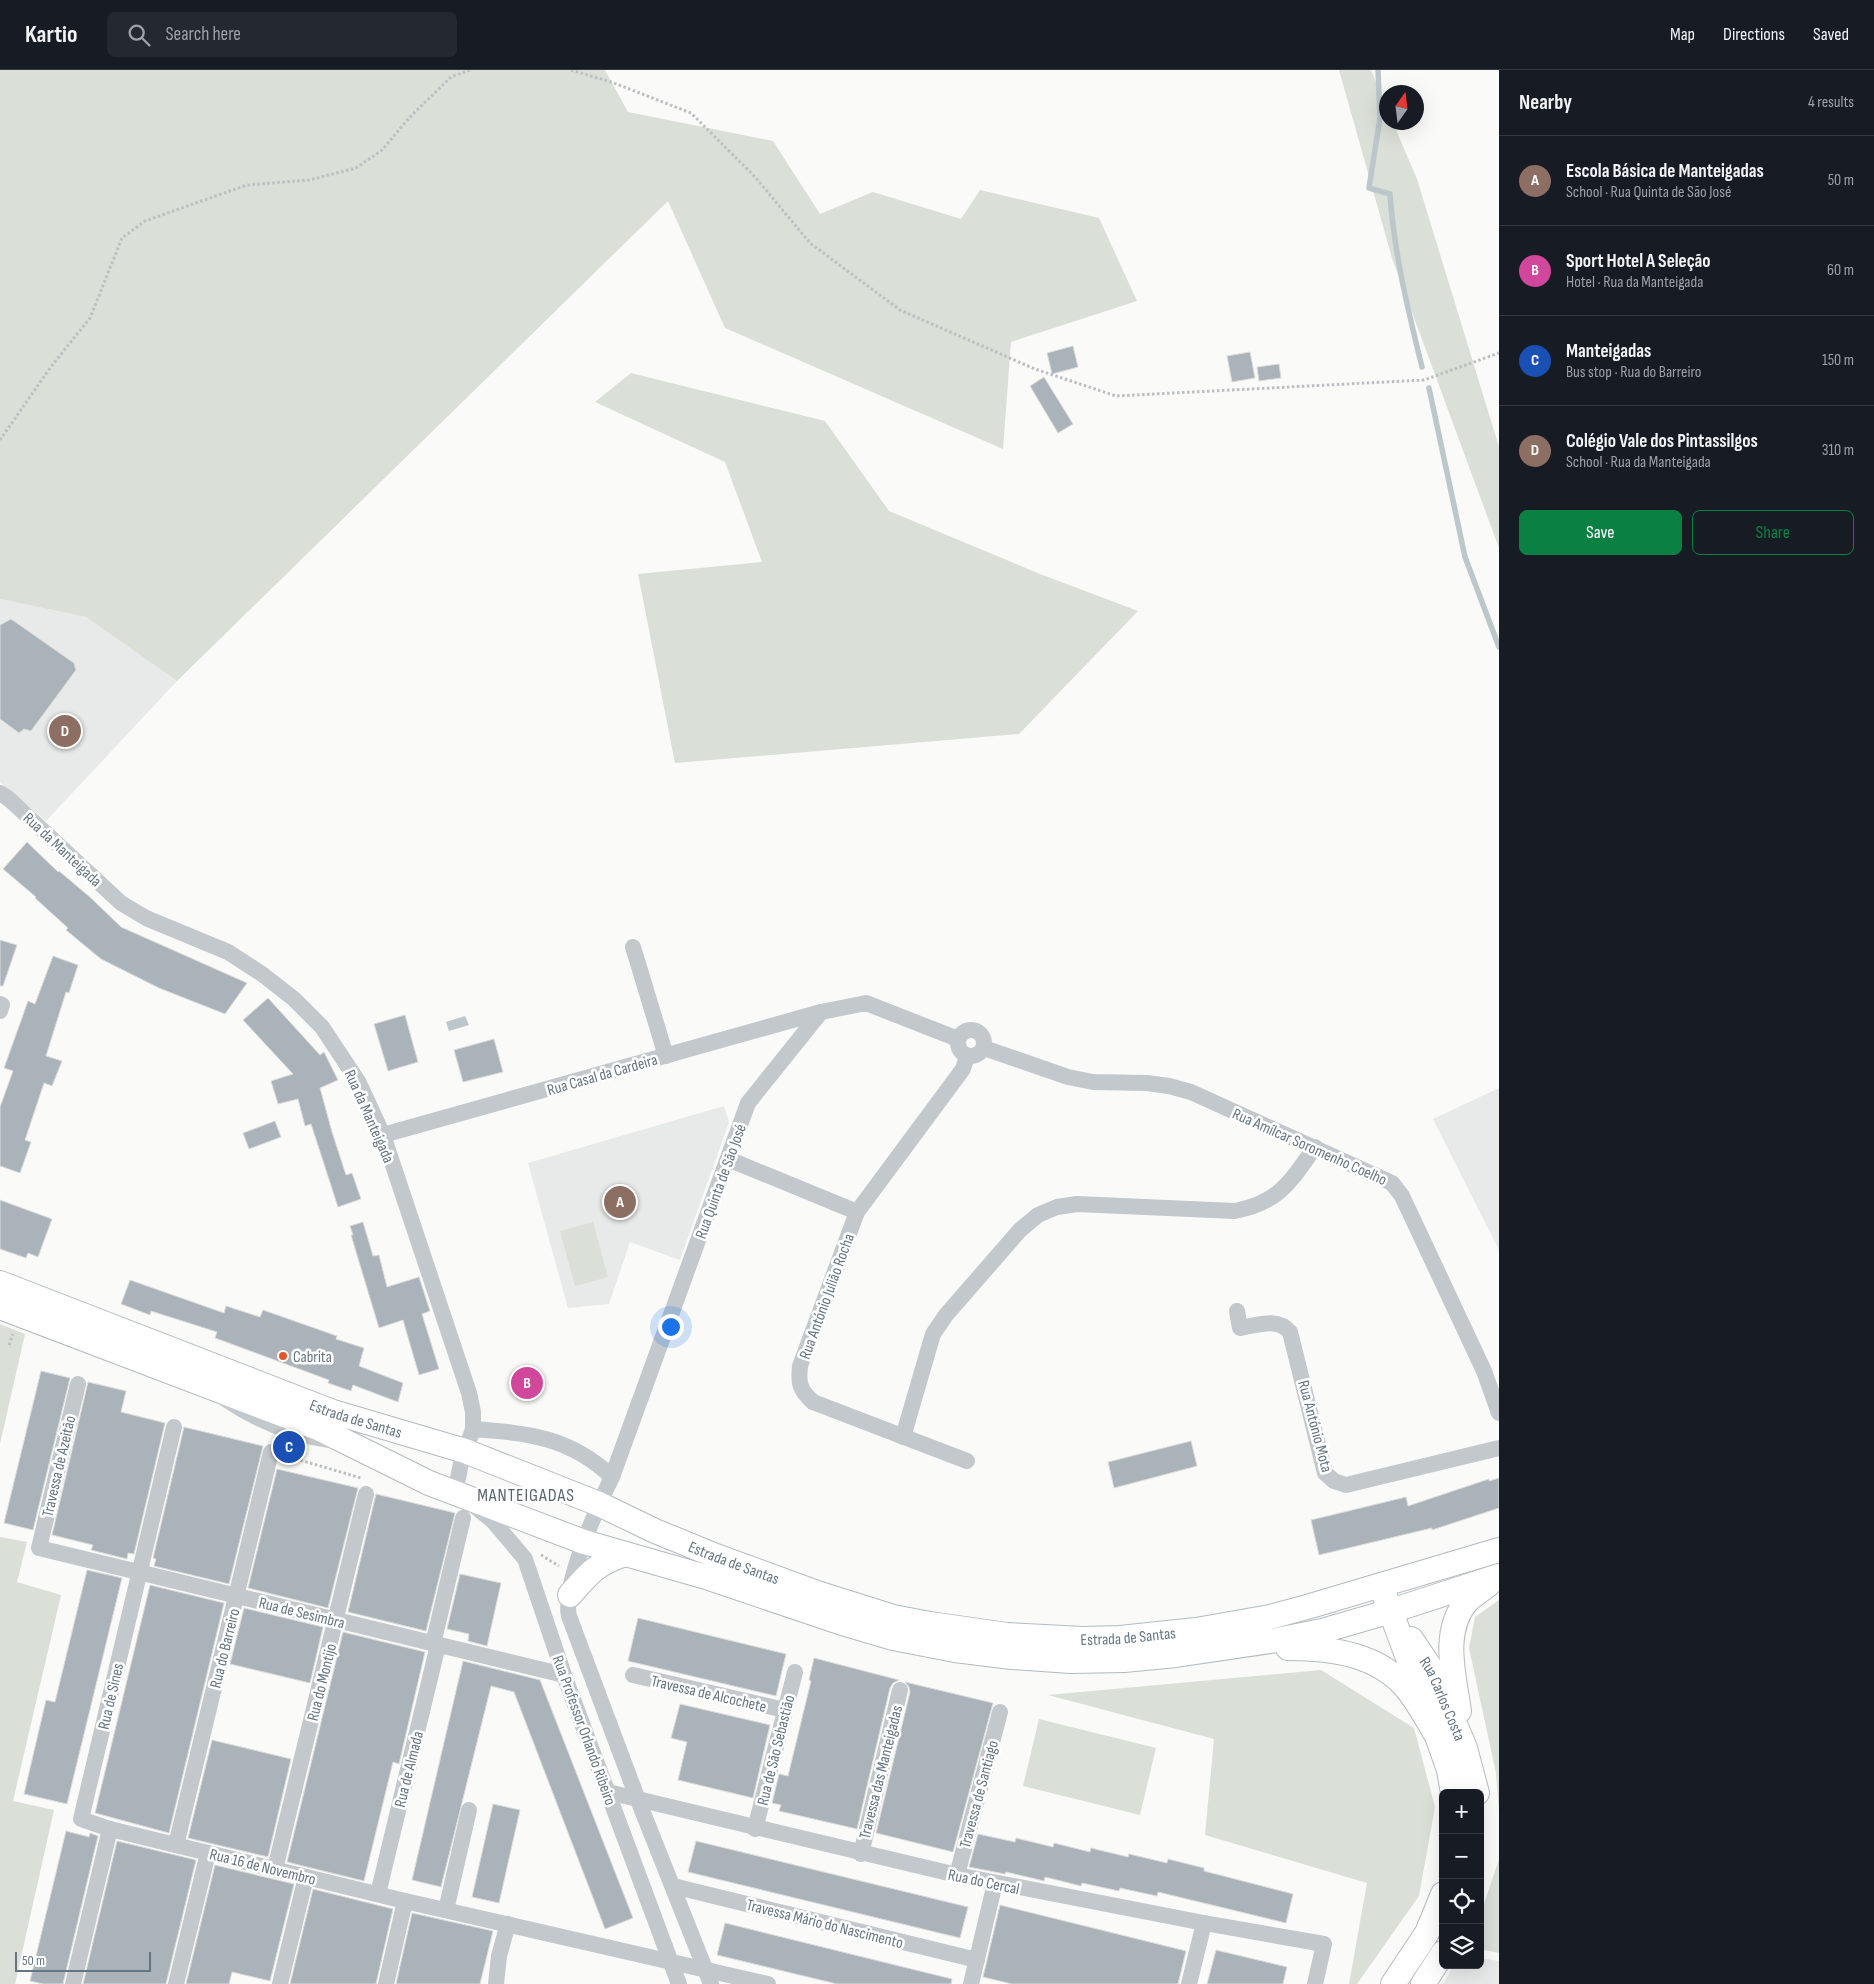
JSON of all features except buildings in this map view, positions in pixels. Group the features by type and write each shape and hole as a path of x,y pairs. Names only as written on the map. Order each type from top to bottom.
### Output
{"main road":[{"name":"Estrada de Santas","path":"0,1283 333,1412 465,1451 599,1504 672,1538 829,1597 893,1617 968,1631 1044,1638 1092,1639 1196,1630 1270,1616 1499,1550"},
{"name":"Estrada de Santas","path":"0,1307 318,1428 428,1482 462,1507 706,1577 839,1622 893,1638 955,1650 1012,1657 1124,1660 1228,1648 1322,1631 1499,1576"},
{"path":"572,1585 603,1562 625,1554"},
{"path":"1465,1748 1451,1645 1456,1620 1467,1602 1499,1576"},
{"name":"Rua Carlos Costa","path":"1380,1585 1437,1736 1449,1770 1452,1789"},
{"name":"Rua Carlos Costa","path":"1391,1611 1432,1670 1465,1748 1476,1789"},
{"path":"1228,1648 1320,1648 1344,1652 1370,1662 1392,1674 1408,1690 1437,1736"},
{"path":"1393,1984 1427,1932 1439,1904"},
{"path":"1423,1984 1439,1959"}],"street":[{"name":"Rua da Manteigada","path":"0,793 9,799 121,903 146,918 228,952 262,974 294,999 322,1027 343,1056 383,1136 469,1393 473,1429 457,1475 462,1507"},
{"path":"633,947 666,1056"},
{"path":"821,1012 866,1003 958,1038"},
{"path":"0,1004 2,1005 0,1011"},
{"name":"Rua Casal da Cardeira","path":"383,1136 821,1012"},
{"name":"Rua Quinta de São José","path":"584,1542 612,1477 748,1103 821,1012"},
{"path":"965,1031 976,1031 983,1038 984,1048 976,1055 967,1056 959,1049 958,1038 965,1031"},
{"name":"Rua Amílcar Soromenho Coelho","path":"984,1048 1068,1077 1093,1082 1147,1083 1191,1092 1392,1183 1398,1189 1484,1371 1499,1413"},
{"name":"Rua António Julião Rocha","path":"966,1461 813,1402 803,1393 799,1379 800,1366 857,1212 962,1069 967,1056"},
{"path":"903,1437 933,1334 946,1315 1020,1230 1038,1215 1057,1208 1077,1204 1235,1211 1256,1207 1274,1196 1289,1183 1315,1147"},
{"path":"728,1159 857,1212"},
{"name":"Rua António Mota","path":"1237,1310 1240,1328 1276,1323 1286,1327 1290,1332 1325,1473 1334,1481 1346,1485 1499,1448"},
{"name":"Travessa de Azeitão","path":"39,1548 78,1384"},
{"name":"Rua de Sines","path":"80,1819 174,1427"},
{"path":"473,1429 524,1434 564,1445 582,1452 612,1477"},
{"name":"Rua do Barreiro","path":"176,1845 271,1452"},
{"name":"Rua do Montijo","path":"275,1869 367,1487"},
{"name":"Rua Professor Orlando Ribeiro","path":"462,1507 493,1521 525,1559 564,1675 680,1984"},
{"name":"Rua de Almada","path":"378,1894 436,1644 462,1507"},
{"name":"Rua Professor Orlando Ribeiro","path":"584,1542 567,1608 569,1616 638,1800 708,1977"},
{"name":"Rua de Sesimbra","path":"39,1548 564,1675"},
{"name":"Rua de São Sebastião","path":"756,1829 795,1672"},
{"name":"Travessa de Alcochete","path":"633,1675 785,1710"},
{"name":"Travessa das Manteigadas","path":"861,1854 900,1690"},
{"name":"Travessa de Santiago","path":"956,1875 1000,1712"},
{"name":"Rua do Cercal","path":"608,1792 756,1829 956,1875 1204,1924 1324,1944 1315,1984"},
{"path":"446,1910 469,1810"},
{"name":"Rua 16 de Novembro","path":"80,1819 110,1829 306,1877 672,1963 708,1977 768,1984"},
{"path":"73,1984 110,1829"},
{"path":"176,1984 208,1853"},
{"path":"281,1983 306,1877"},
{"path":"971,1984 995,1883"},
{"name":"Travessa Mário do Nascimento","path":"673,1886 977,1960"},
{"path":"386,1984 406,1901"},
{"path":"496,1984 499,1956 508,1924"},
{"path":"1189,1984 1204,1924"}],"path":[{"path":"0,440 50,368 90,318 122,238 144,221 248,185 309,180 356,168 382,150 410,117 451,77 470,70"},
{"path":"571,70 614,83 691,113 756,178 810,243 900,310 1035,369 1116,396 1424,380 1499,354"},
{"path":"271,1452 367,1487"},
{"path":"525,1559 541,1555 572,1585"}],"shaded area":[{"path":"0,70 605,70 628,112 773,141 820,214 873,192 961,219 980,190 1099,218 1137,301 1011,342 1003,449 725,328 668,201 177,681 86,617 0,599"},
{"path":"1339,70 1371,70 1379,90 1379,130 1396,130 1417,179 1499,447 1499,548 1392,258"},
{"path":"631,373 825,421 889,511 1040,574 1138,611 1019,734 675,763 638,574 762,562 725,462 595,402"},
{"path":"0,599 86,617 177,681 46,821 0,782"},
{"path":"465,1016 469,1025 449,1031 446,1022"},
{"path":"1499,1088 1499,1250 1433,1119"},
{"path":"724,1106 729,1122 680,1260 630,1242 609,1304 568,1308 528,1163"},
{"path":"593,1222 608,1277 575,1286 560,1231"},
{"path":"0,1324 25,1334 0,1444"},
{"path":"0,1537 27,1542 17,1582 61,1595 13,1801 54,1810 15,1984 0,1984"},
{"path":"1499,1600 1499,1811 1496,1773 1469,1648 1475,1617"},
{"path":"1321,1670 1414,1728 1435,1807 1419,1896 1357,1984 1349,1984 1367,1883 1205,1835 1214,1739 1048,1695"},
{"path":"1039,1719 1156,1748 1140,1815 1023,1786"},
{"path":"1499,1859 1499,1953 1484,1950 1484,1904"},
{"path":"1484,1959 1499,1961 1499,1984 1443,1984 1452,1969 1484,1969"}],"waterway":[{"path":"1378,70 1380,118 1369,188 1390,194 1398,260 1422,367"},
{"path":"1429,388 1465,557 1499,647"}],"place":[{"name":"Colégio Vale dos Pintassilgos","path":"65,731"},
{"name":"Escola Básica de Manteigadas","path":"620,1202"},
{"name":"Cabrita","path":"283,1356"},
{"name":"Sport Hotel A Seleção","path":"527,1383"},
{"name":"Manteigadas","path":"289,1447"}],"district":[{"name":"MANTEIGADAS","path":"526,1495"}]}
